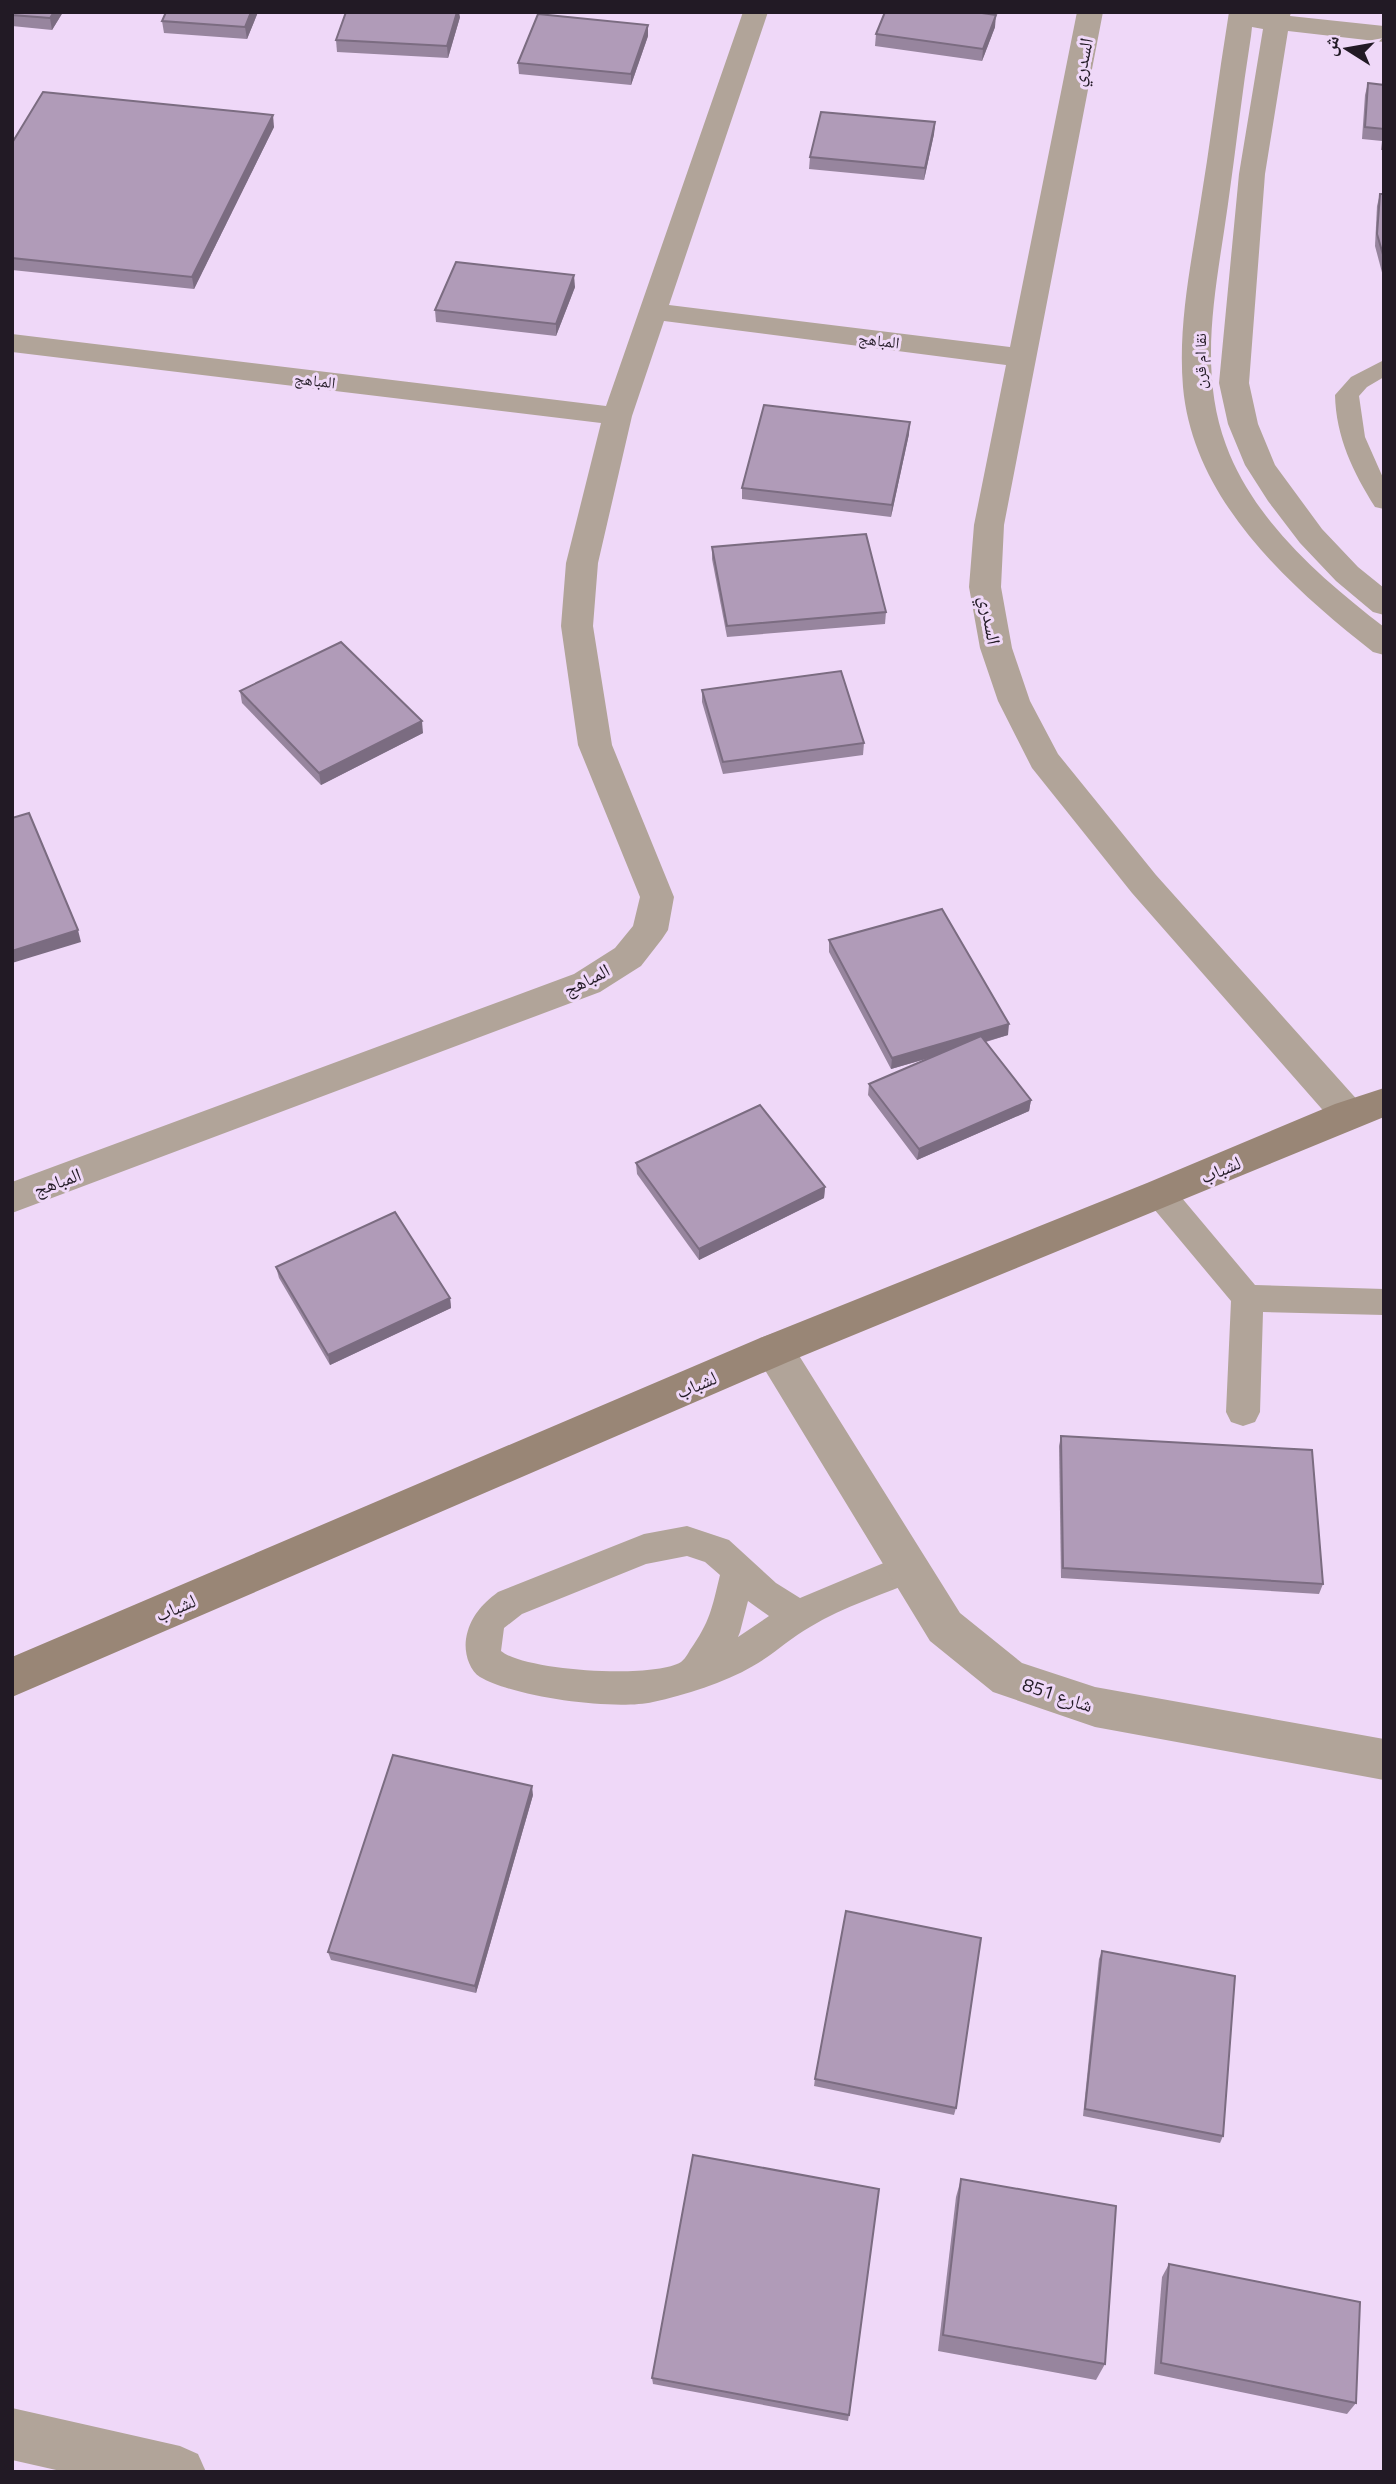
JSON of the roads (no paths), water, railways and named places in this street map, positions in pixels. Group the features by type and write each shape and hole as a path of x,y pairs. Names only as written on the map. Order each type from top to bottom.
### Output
{"street":[{"name":"المباهج","path":"12,1198 587,983 628,957 650,930 657,897 595,745 577,626 582,563 617,416 755,12"},
{"name":"السدري","path":"1090,12 989,525 985,587 996,648 1014,701 1044,760 1136,873 1366,1108"},
{"path":"1332,12 1384,17"},
{"path":"1241,16 1278,18 1384,34"},
{"name":"نقا ام قرن","path":"1241,16 1205,270 1196,365 1201,412 1216,455 1230,483 1268,539 1322,594 1384,645"},
{"name":"نقا ام قرن","path":"1278,18 1252,174 1234,383 1243,424 1261,465 1279,495 1311,536 1347,574 1384,605"},
{"name":"المباهج","path":"651,311 1024,358"},
{"name":"المباهج","path":"12,343 617,416"},
{"name":"لشباب","path":"12,1676 774,1350 1366,1108"},
{"name":"شارع 851","path":"774,1350 946,1627 1008,1678 1095,1707 1384,1760"},
{"path":"12,2434 180,2472"}],"lane":[{"path":"1384,367 1359,382 1347,395 1347,418 1367,475 1384,501"},
{"path":"1160,1194 1247,1298 1243,1412"},
{"path":"1247,1298 1384,1302"},
{"path":"798,1615 738,1572 717,1551 687,1541 644,1549 510,1603 492,1617 483,1643 484,1656 491,1665 502,1671 527,1678 604,1688 650,1687 693,1675 739,1656 798,1615 909,1567"},
{"path":"693,1675 723,1632 738,1572"}]}
